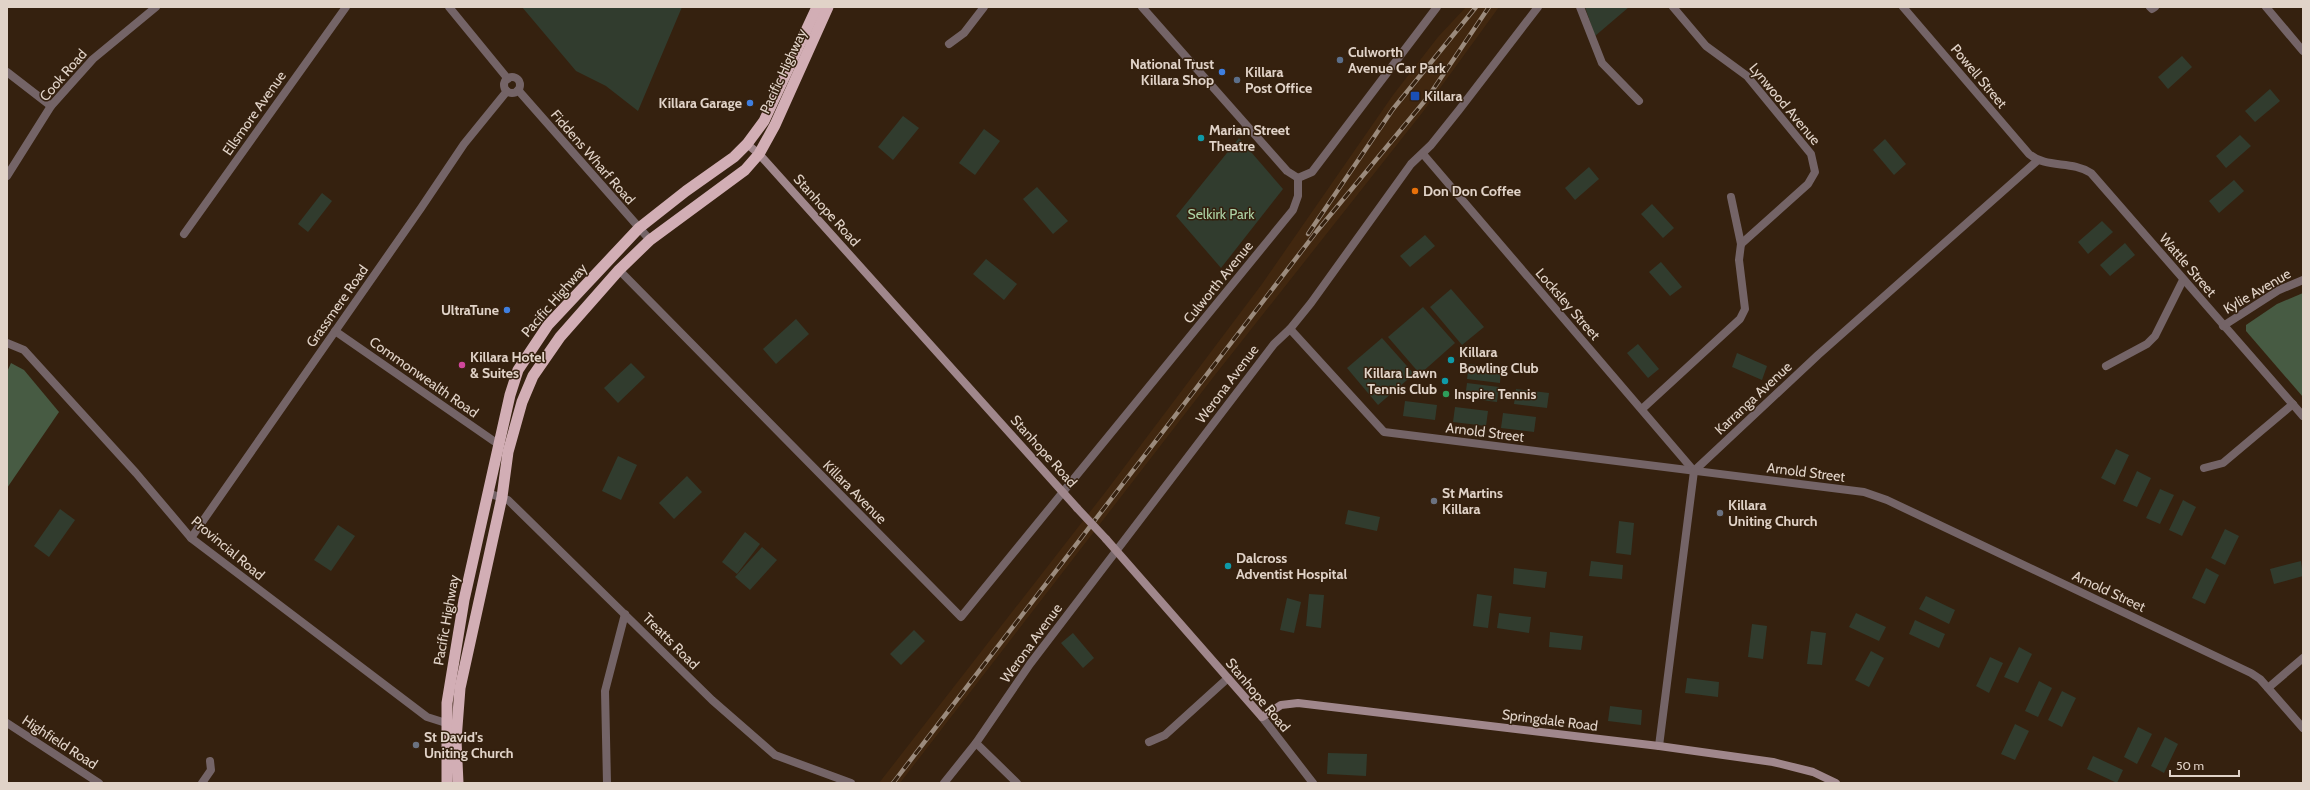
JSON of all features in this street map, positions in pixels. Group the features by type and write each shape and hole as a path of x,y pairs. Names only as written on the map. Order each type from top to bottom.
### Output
{"highway":[{"name":"Pacific Highway","path":"447,783 447,703 464,600 498,444 510,395 518,370 532,346 548,325 639,228 734,157 747,144 764,121 817,7"},
{"name":"Pacific Highway","path":"458,783 456,740 460,688 502,497 508,452 522,402 533,376 560,337 619,270 650,240 745,170 759,154 773,130 828,7"}],"main road":[{"name":"Stanhope Road","path":"747,144 759,154 1106,539 1262,717"},
{"name":"Springdale Road","path":"1262,717 1281,705 1298,703 1659,746 1773,762 1813,772 1836,783"}],"street":[{"name":"Cook Road","path":"7,176 51,106 92,59 156,7"},
{"name":"Ellsmore Avenue","path":"184,234 346,7"},
{"path":"449,7 508,79"},
{"path":"949,44 964,32 984,7"},
{"path":"1142,7 1287,171 1298,178 1312,172 1437,7"},
{"name":"Werona Avenue","path":"944,783 976,743 1030,664 1274,344 1290,329 1311,303 1411,164 1423,154 1459,110 1538,7"},
{"path":"1580,7 1602,63 1639,101"},
{"name":"Lynwood Avenue","path":"1673,7 1706,46 1747,76 1811,154 1814,163 1815,172 1808,184 1741,244"},
{"name":"Powell Street","path":"1903,7 2029,154 2037,161"},
{"path":"2150,7 2152,9 2155,7"},
{"path":"2266,7 2303,51"},
{"path":"7,72 51,106"},
{"path":"513,77 518,80 520,85 518,90 513,93 507,91 504,85 508,79 513,77"},
{"name":"Fiddens Wharf Road","path":"518,90 650,240"},
{"name":"Grassmere Road","path":"191,538 422,208 464,144 507,91"},
{"name":"Locksley Street","path":"1423,154 1642,408 1694,471"},
{"name":"Wattle Street","path":"2037,161 2076,166 2091,172 2182,280 2303,416"},
{"name":"Karranga Avenue","path":"1694,471 1818,355 2037,161"},
{"name":"Culworth Avenue","path":"1063,493 1293,210 1298,196 1298,178"},
{"path":"1642,408 1740,319 1745,309 1739,260 1741,244 1731,197"},
{"name":"Killara Avenue","path":"619,270 961,617 1063,493"},
{"path":"2106,366 2147,344 2155,336 2182,280"},
{"name":"Kylie Avenue","path":"2224,326 2279,290 2303,280"},
{"name":"Arnold Street","path":"1290,329 1384,432 1864,492 1887,500 2251,673 2268,688 2303,728"},
{"name":"Commonwealth Road","path":"335,331 498,444"},
{"name":"Provincial Road","path":"7,343 24,350 136,473 191,538 427,717 446,724"},
{"path":"2204,468 2223,462 2293,404"},
{"path":"1659,746 1694,471"},
{"name":"Treatts Road","path":"488,492 508,500 712,700 775,756 851,783"},
{"path":"607,783 605,690 625,614"},
{"path":"2268,688 2303,658"},
{"path":"1149,742 1165,735 1228,678"},
{"name":"Stanhope Road","path":"1262,717 1313,783"},
{"name":"Highfield Road","path":"7,723 99,783"},
{"path":"976,743 1017,783"},
{"path":"202,783 210,770 210,761"}],"shaded area":[{"path":"1466,7 1499,7 1422,113 1215,375 900,783 879,783 1107,490 1262,284 1393,95 1438,37"}],"green space":[{"path":"522,7 682,7 638,111 606,86 576,71"},
{"path":"1585,7 1629,7 1595,36"},
{"path":"2182,56 2192,67 2168,89 2158,77"},
{"path":"2270,89 2280,101 2255,122 2245,111"},
{"path":"903,116 919,128 893,160 878,147"},
{"path":"984,129 1000,141 975,175 959,163"},
{"path":"2240,135 2251,146 2226,168 2216,156"},
{"name":"Selkirk Park","path":"1239,138 1283,189 1221,268 1176,216"},
{"path":"1885,139 1906,164 1894,175 1873,150"},
{"path":"1589,167 1599,179 1575,200 1565,188"},
{"path":"2234,180 2244,191 2219,213 2209,201"},
{"path":"1037,187 1068,221 1053,234 1023,199"},
{"path":"322,193 332,201 308,232 298,224"},
{"path":"1652,204 1674,228 1663,238 1641,214"},
{"path":"2102,221 2113,232 2088,254 2078,242"},
{"path":"1425,235 1435,246 1410,267 1400,256"},
{"path":"2125,243 2135,255 2110,276 2100,265"},
{"path":"986,259 1017,284 1004,300 973,274"},
{"path":"1661,262 1682,287 1670,296 1649,272"},
{"path":"1451,289 1484,327 1462,345 1430,307"},
{"path":"2303,293 2303,397 2246,331 2246,325 2277,304"},
{"path":"1423,307 1455,343 1420,374 1388,337"},
{"path":"796,319 809,334 776,364 763,349"},
{"path":"1382,338 1414,374 1378,405 1347,368"},
{"path":"1638,344 1659,369 1648,378 1627,353"},
{"path":"1737,353 1767,366 1762,380 1732,367"},
{"path":"11,363 24,370 59,412 7,488 7,372"},
{"path":"631,363 645,377 618,403 604,388"},
{"path":"1469,364 1501,368 1500,383 1467,379"},
{"path":"1467,383 1499,387 1497,402 1465,398"},
{"path":"1516,389 1549,393 1547,408 1514,404"},
{"path":"1405,401 1437,405 1435,420 1403,416"},
{"path":"1455,407 1488,411 1486,426 1453,422"},
{"path":"1503,413 1536,417 1534,432 1501,428"},
{"path":"2116,449 2129,455 2115,485 2101,478"},
{"path":"618,456 637,465 621,500 602,491"},
{"path":"2137,471 2151,478 2137,507 2123,501"},
{"path":"687,476 702,492 674,519 659,503"},
{"path":"2160,489 2174,495 2160,524 2146,518"},
{"path":"2183,500 2196,507 2182,536 2169,530"},
{"path":"60,509 75,520 49,557 34,546"},
{"path":"1348,510 1380,517 1377,531 1345,524"},
{"path":"1619,521 1634,523 1631,555 1616,553"},
{"path":"338,525 355,536 331,571 314,560"},
{"path":"2225,529 2239,536 2225,565 2211,558"},
{"path":"745,532 760,544 737,574 722,562"},
{"path":"762,547 777,560 750,590 735,577"},
{"path":"1591,561 1623,565 1622,579 1589,576"},
{"path":"2301,561 2303,576 2274,584 2270,569"},
{"path":"1514,568 1547,572 1545,588 1513,584"},
{"path":"2206,568 2219,575 2205,604 2192,598"},
{"path":"1309,594 1324,595 1321,628 1306,626"},
{"path":"1477,594 1492,596 1488,628 1473,626"},
{"path":"1926,596 1955,610 1949,624 1919,609"},
{"path":"1287,598 1301,602 1294,633 1280,630"},
{"path":"1499,613 1531,617 1529,633 1497,628"},
{"path":"1856,613 1886,627 1879,641 1849,627"},
{"path":"1915,620 1945,634 1939,648 1909,634"},
{"path":"1752,624 1767,626 1763,659 1748,657"},
{"path":"914,630 925,641 901,665 890,654"},
{"path":"1811,631 1826,633 1822,665 1807,664"},
{"path":"1550,632 1583,636 1581,650 1549,647"},
{"path":"1073,633 1094,658 1083,668 1061,643"},
{"path":"2019,647 2032,654 2018,683 2004,677"},
{"path":"1871,651 1884,658 1869,687 1855,680"},
{"path":"1990,657 2003,663 1989,693 1976,686"},
{"path":"1687,678 1719,682 1718,697 1685,693"},
{"path":"2039,681 2052,688 2038,717 2025,711"},
{"path":"2062,691 2076,698 2062,727 2048,720"},
{"path":"1610,706 1642,710 1641,725 1608,721"},
{"path":"2015,724 2029,731 2015,760 2001,754"},
{"path":"2138,727 2152,734 2137,764 2124,757"},
{"path":"2165,737 2178,744 2164,773 2151,766"},
{"path":"1328,753 1367,754 1366,776 1327,774"},
{"path":"2093,756 2123,770 2117,783 2087,769"}],"railway":[{"path":"1308,234 1393,109 1476,7"},
{"path":"893,783 1317,231 1428,97 1489,7"}],"place":[{"name":"Culworth Avenue Car Park","path":"1340,60"},
{"name":"National Trust Killara Shop","path":"1222,72"},
{"name":"Killara Post Office","path":"1237,80"},
{"name":"Killara","path":"1415,96"},
{"name":"Killara Garage","path":"750,103"},
{"name":"Marian Street Theatre","path":"1201,138"},
{"name":"Don Don Coffee","path":"1415,191"},
{"name":"UltraTune","path":"507,310"},
{"name":"Killara Bowling Club","path":"1451,360"},
{"name":"Killara Hotel & Suites","path":"462,365"},
{"name":"Killara Lawn Tennis Club","path":"1445,381"},
{"name":"Inspire Tennis","path":"1446,394"},
{"name":"St Martins Killara","path":"1434,501"},
{"name":"Killara Uniting Church","path":"1720,513"},
{"name":"Dalcross Adventist Hospital","path":"1228,566"},
{"name":"St David's Uniting Church","path":"416,745"}]}
